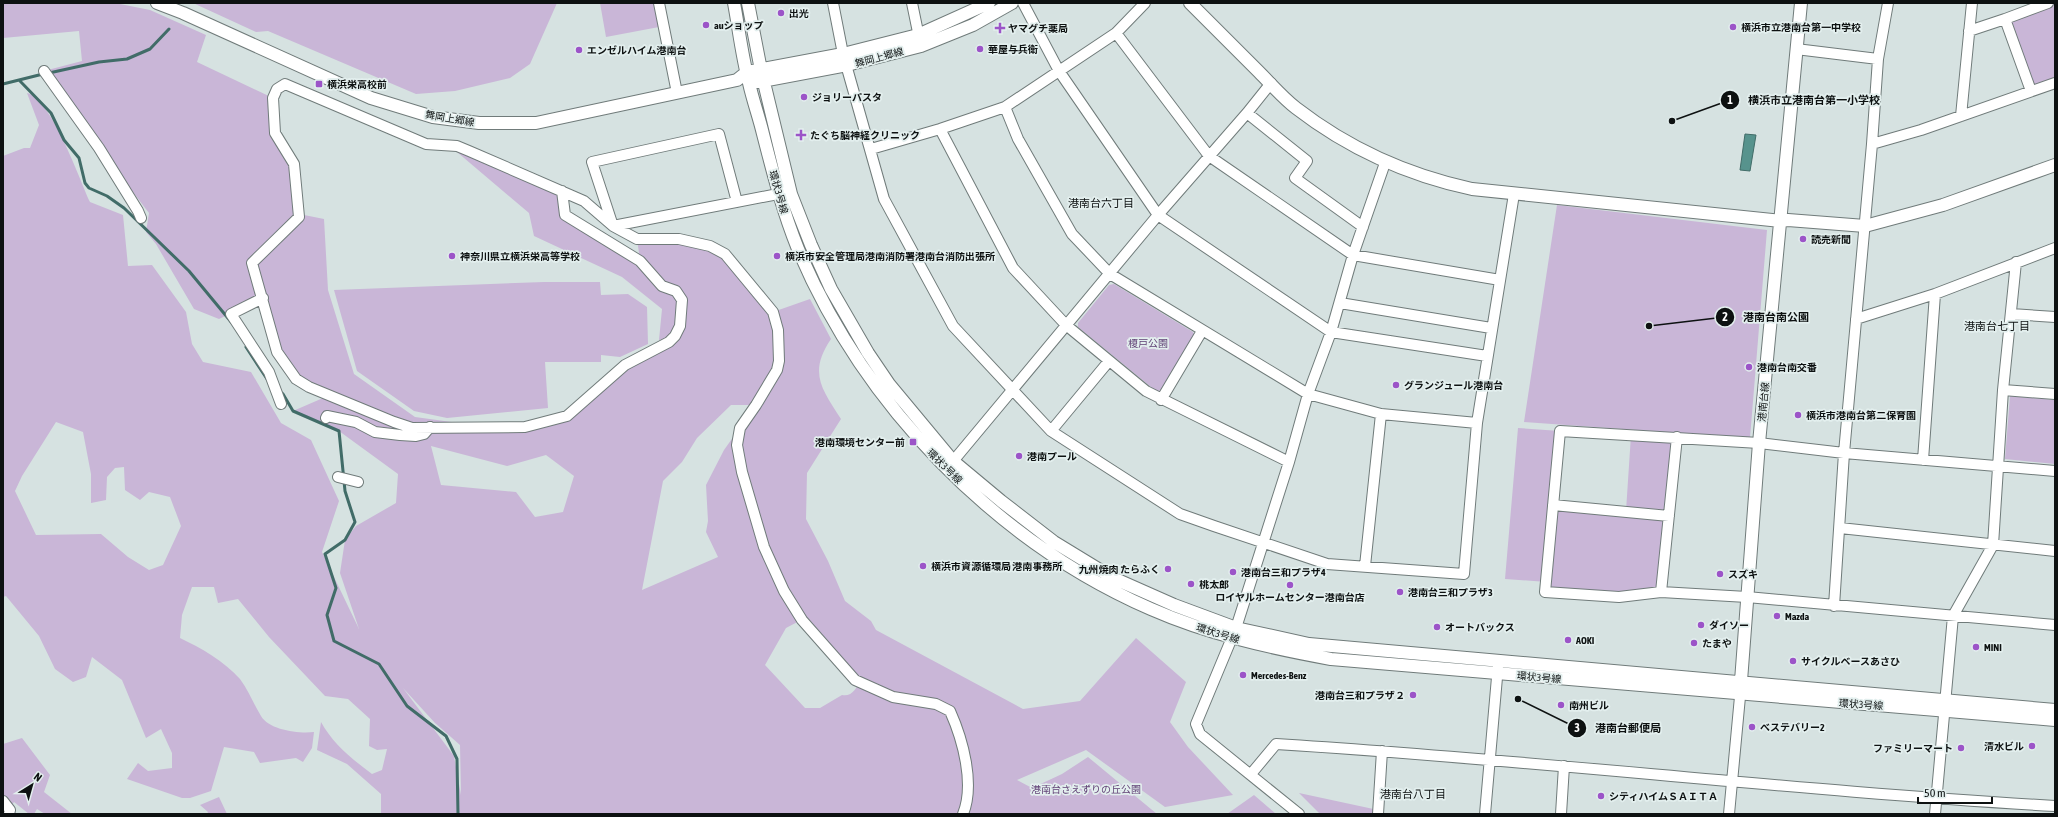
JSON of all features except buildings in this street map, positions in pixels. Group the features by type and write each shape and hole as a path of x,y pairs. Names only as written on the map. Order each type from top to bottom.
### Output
{"street":[{"name":"舞岡上郷線","path":"157,3 183,13 371,98 433,117 479,123 536,123 744,78 763,76 845,60 920,41 973,25 1012,3"},
{"path":"659,3 677,93"},
{"name":"環状3号線","path":"734,3 744,78 778,194 798,249 835,323 860,364 887,402 915,436 1054,542 1113,578 1234,633 1310,644 1740,695 2055,710"},
{"name":"環状3号線","path":"748,3 763,76 791,194 811,245 846,318 889,384 950,464"},
{"path":"833,3 845,60 884,198 952,326 1051,430 1180,514 1327,564 1464,574 1477,424 1491,328 1514,194"},
{"path":"912,3 920,41"},
{"name":"舞岡上郷線","path":"920,41 989,3"},
{"path":"1023,3 1059,71 1158,215 1331,332 1487,356"},
{"path":"871,149 940,129 1005,107 1116,33 1145,3"},
{"path":"1190,3 1295,107 1318,124 1343,140 1386,163 1442,182 1514,194 1781,221 1788,220 1865,226 1943,205 2055,165"},
{"name":"港南台線","path":"1741,681 1759,443 1801,3"},
{"path":"1834,606 1844,453 1865,226 1878,59 1888,3"},
{"path":"1961,116 1972,3"},
{"path":"1969,31 2048,3"},
{"path":"2005,19 2031,91"},
{"path":"1116,33 1209,156 1353,255 1500,280"},
{"path":"1796,49 1878,59"},
{"path":"46,74 99,148 138,210 141,218"},
{"path":"1872,144 1921,130 2055,82"},
{"path":"950,464 1158,215 1247,113 1270,83"},
{"path":"562,191 565,215 640,261 662,286 676,291 682,300 680,326 675,336 669,342 624,365 567,416 525,427 412,428 309,387 296,379 277,352 252,263 299,217 294,164 275,133 273,98 278,89 285,84 426,144 458,146 562,191 584,201 613,226 637,239 679,240 710,246 725,254 774,312 778,330 779,361 777,370 740,428 737,445 742,472 764,548 784,591 802,620 855,680 893,697 936,704 950,711 957,726 964,756 968,788 966,805 963,814"},
{"path":"1005,107 1018,139 1072,234 1110,274 1308,394 1381,414 1477,424"},
{"path":"1247,113 1307,161 1295,178 1363,227"},
{"path":"940,129 1013,268 1066,325 1146,391 1161,400 1289,462"},
{"path":"613,226 592,162 719,134 736,202"},
{"path":"1299,814 1200,734 1196,724 1234,633 1262,541 1289,462 1308,394 1331,332 1353,255 1386,163"},
{"path":"613,226 778,194 791,194"},
{"path":"1856,319 1935,294 2055,248"},
{"path":"1935,814 1953,616 1992,545 1999,467 2003,390 2016,262"},
{"path":"1923,460 1935,294"},
{"path":"263,298 231,314 269,372 279,401"},
{"path":"1340,303 1491,328"},
{"path":"2011,314 2055,317"},
{"path":"1161,400 1202,331"},
{"path":"1051,430 1109,361"},
{"path":"2003,390 2055,394"},
{"path":"1365,566 1381,414"},
{"path":"326,418 327,416 356,422 375,432 400,435 416,436 424,434 430,428"},
{"path":"2055,471 1844,453 1759,443 1560,431 1545,592 1619,597 1661,592 1747,597 2055,625"},
{"path":"1661,592 1677,438"},
{"path":"338,477 354,481"},
{"path":"1553,505 1669,516"},
{"path":"1840,528 1992,545 2055,550"},
{"path":"1485,814 1498,667"},
{"name":"環状3号線","path":"1498,667 1741,681 1945,705 2055,720"},
{"path":"1730,814 1741,681"},
{"path":"1251,774 1276,744 1564,766 1936,799 2055,806"},
{"path":"1378,814 1382,751"},
{"path":"1561,814 1564,766"},
{"path":"3,801 10,810 9,814"}],"green space":[{"name":"港南台さえずりの丘公園","path":"3,3 115,3 150,10 206,35 197,62 273,98 275,133 294,164 299,214 324,219 328,290 354,374 415,417 517,431 532,431 565,417 590,396 671,338 659,340 662,309 622,277 534,236 529,213 457,152 469,151 564,192 565,215 640,260 637,239 679,239 725,254 773,312 810,299 831,339 820,362 820,380 828,399 841,419 807,473 806,519 828,561 845,601 871,621 876,630 1023,709 1080,701 1136,638 1186,682 1170,722 1188,747 1233,795 1165,807 1086,750 1017,780 1032,788 1062,774 1088,757 1157,814 381,814 381,794 347,764 317,750 321,722 337,744 357,763 372,774 382,770 387,749 377,750 369,746 370,719 348,699 325,696 269,637 238,599 218,603 214,587 192,587 182,615 180,638 212,656 234,672 240,679 265,721 277,728 293,732 314,732 312,748 303,762 296,758 260,763 254,752 224,747 211,791 190,798 182,798 127,779 138,763 148,771 172,768 172,753 161,729 146,738 122,680 92,657 86,677 73,682 55,669 39,636 6,596 3,597 3,156 24,148 30,148 39,125 27,93 36,99 46,110 55,124 64,141 90,202 123,215 128,266 152,265 186,312 192,344 203,362 251,372 281,423 311,440 339,501 322,552 359,629 340,573 345,540 356,526 396,503 398,474 339,431 293,411 330,395 309,387 277,352 263,298 219,319 194,309 156,244 146,232 149,213 99,148 44,71 82,61 79,31 3,38","holes":["731,405 756,405 724,450 706,485 708,521 706,532 718,557 642,590 663,481 682,462 697,438","56,422 83,432 91,474 91,503 106,500 107,477 115,468 124,467 125,490 140,500 149,492 170,497 181,526 163,565 149,570 128,557 101,534 36,535 15,491 22,476","431,446 507,466 546,455 574,476 563,512 535,517 516,492 441,485","805,618 860,680 856,689 849,695 842,695 820,708 805,708 765,665 786,628","403,688 435,723 460,745 461,795 454,756"]},
{"path":"193,3 557,3 530,64 510,78 455,91 416,94 268,31 256,32"},
{"path":"600,3 654,3 659,27 606,37"},
{"path":"2048,3 2055,3 2055,83 2031,91 2005,19"},
{"path":"1557,205 1767,230 1750,438 1524,422"},
{"path":"544,282 600,282 601,295 628,294 647,307 648,344 620,357 601,355 601,362 545,362 548,408 447,418 414,411 357,371 334,290"},
{"name":"榎戸公園","path":"1114,284 1193,332 1195,336 1162,389 1157,392 1078,327 1078,323 1109,285"},
{"path":"2010,396 2055,400 2055,464 2005,459"},
{"path":"1518,428 1560,431 1554,505 1626,511 1631,435 1677,437 1661,592 1545,592 1547,582 1505,579"},
{"path":"22,738 50,775 44,792 72,814 45,814 37,809 34,814 29,814 14,802 12,805 3,799 3,744"},
{"path":"1299,793 1378,810 1378,814 1320,814"},
{"path":"1254,795 1276,814 1227,814"},
{"path":"219,797 227,814 207,814 208,812 200,805"}],"water":[{"path":"1745,134 1756,135 1750,171 1740,170"}],"waterway":[{"path":"49,73 99,62 127,59 150,49 169,29"},
{"path":"19,80 43,74"},
{"path":"3,84 19,80 51,113 64,140 79,158 85,183 89,188 107,196 124,208 189,271 232,323"},
{"path":"246,347 267,379"},
{"path":"279,391 283,394 293,411 339,431 345,491 355,522 345,540 325,554 336,588 327,615 334,641 379,664 407,706 446,736 457,759 458,814"}],"place":[{"name":"出光","path":"781,13"},
{"name":"auショップ","path":"706,25"},
{"name":"横浜市立港南台第一中学校","path":"1733,27"},
{"name":"ヤマグチ薬局","path":"1000,28"},
{"name":"華屋与兵衛","path":"980,49"},
{"name":"エンゼルハイム港南台","path":"579,50"},
{"name":"横浜栄高校前","path":"319,84"},
{"name":"ジョリーパスタ","path":"804,97"},
{"name":"横浜市立港南台第一小学校","path":"1672,121"},
{"name":"たぐち脳神経クリニック","path":"801,135"},
{"name":"読売新聞","path":"1803,239"},
{"name":"神奈川県立横浜栄高等学校","path":"452,256"},
{"name":"横浜市安全管理局港南消防署港南台消防出張所","path":"777,256"},
{"name":"港南台南公園","path":"1649,326"},
{"name":"港南台南交番","path":"1749,367"},
{"name":"グランジュール港南台","path":"1396,385"},
{"name":"横浜市港南台第二保育園","path":"1798,415"},
{"name":"港南環境センター前","path":"913,442"},
{"name":"港南プール","path":"1019,456"},
{"name":"横浜市資源循環局 港南事務所","path":"923,566"},
{"name":"九州焼肉 たらふく","path":"1168,569"},
{"name":"港南台三和プラザ4","path":"1233,572"},
{"name":"スズキ","path":"1720,574"},
{"name":"桃太郎","path":"1191,584"},
{"name":"ロイヤルホームセンター港南台店","path":"1290,585"},
{"name":"港南台三和プラザ3","path":"1400,592"},
{"name":"Mazda","path":"1777,616"},
{"name":"ダイソー","path":"1701,625"},
{"name":"オートバックス","path":"1437,627"},
{"name":"AOKI","path":"1568,640"},
{"name":"たまや","path":"1694,643"},
{"name":"MINI","path":"1976,647"},
{"name":"サイクルベースあさひ","path":"1793,661"},
{"name":"Mercedes-Benz","path":"1243,675"},
{"name":"港南台三和プラザ２","path":"1413,695"},
{"name":"港南台郵便局","path":"1518,699"},
{"name":"南州ビル","path":"1561,705"},
{"name":"べステバリー2","path":"1752,727"},
{"name":"清水ビル","path":"2032,746"},
{"name":"ファミリーマート","path":"1961,748"},
{"name":"シティハイムＳＡＩＴＡ","path":"1601,796"}],"district":[{"name":"港南台六丁目","path":"1101,203"},
{"name":"港南台七丁目","path":"1997,326"},
{"name":"港南台八丁目","path":"1413,794"}]}
